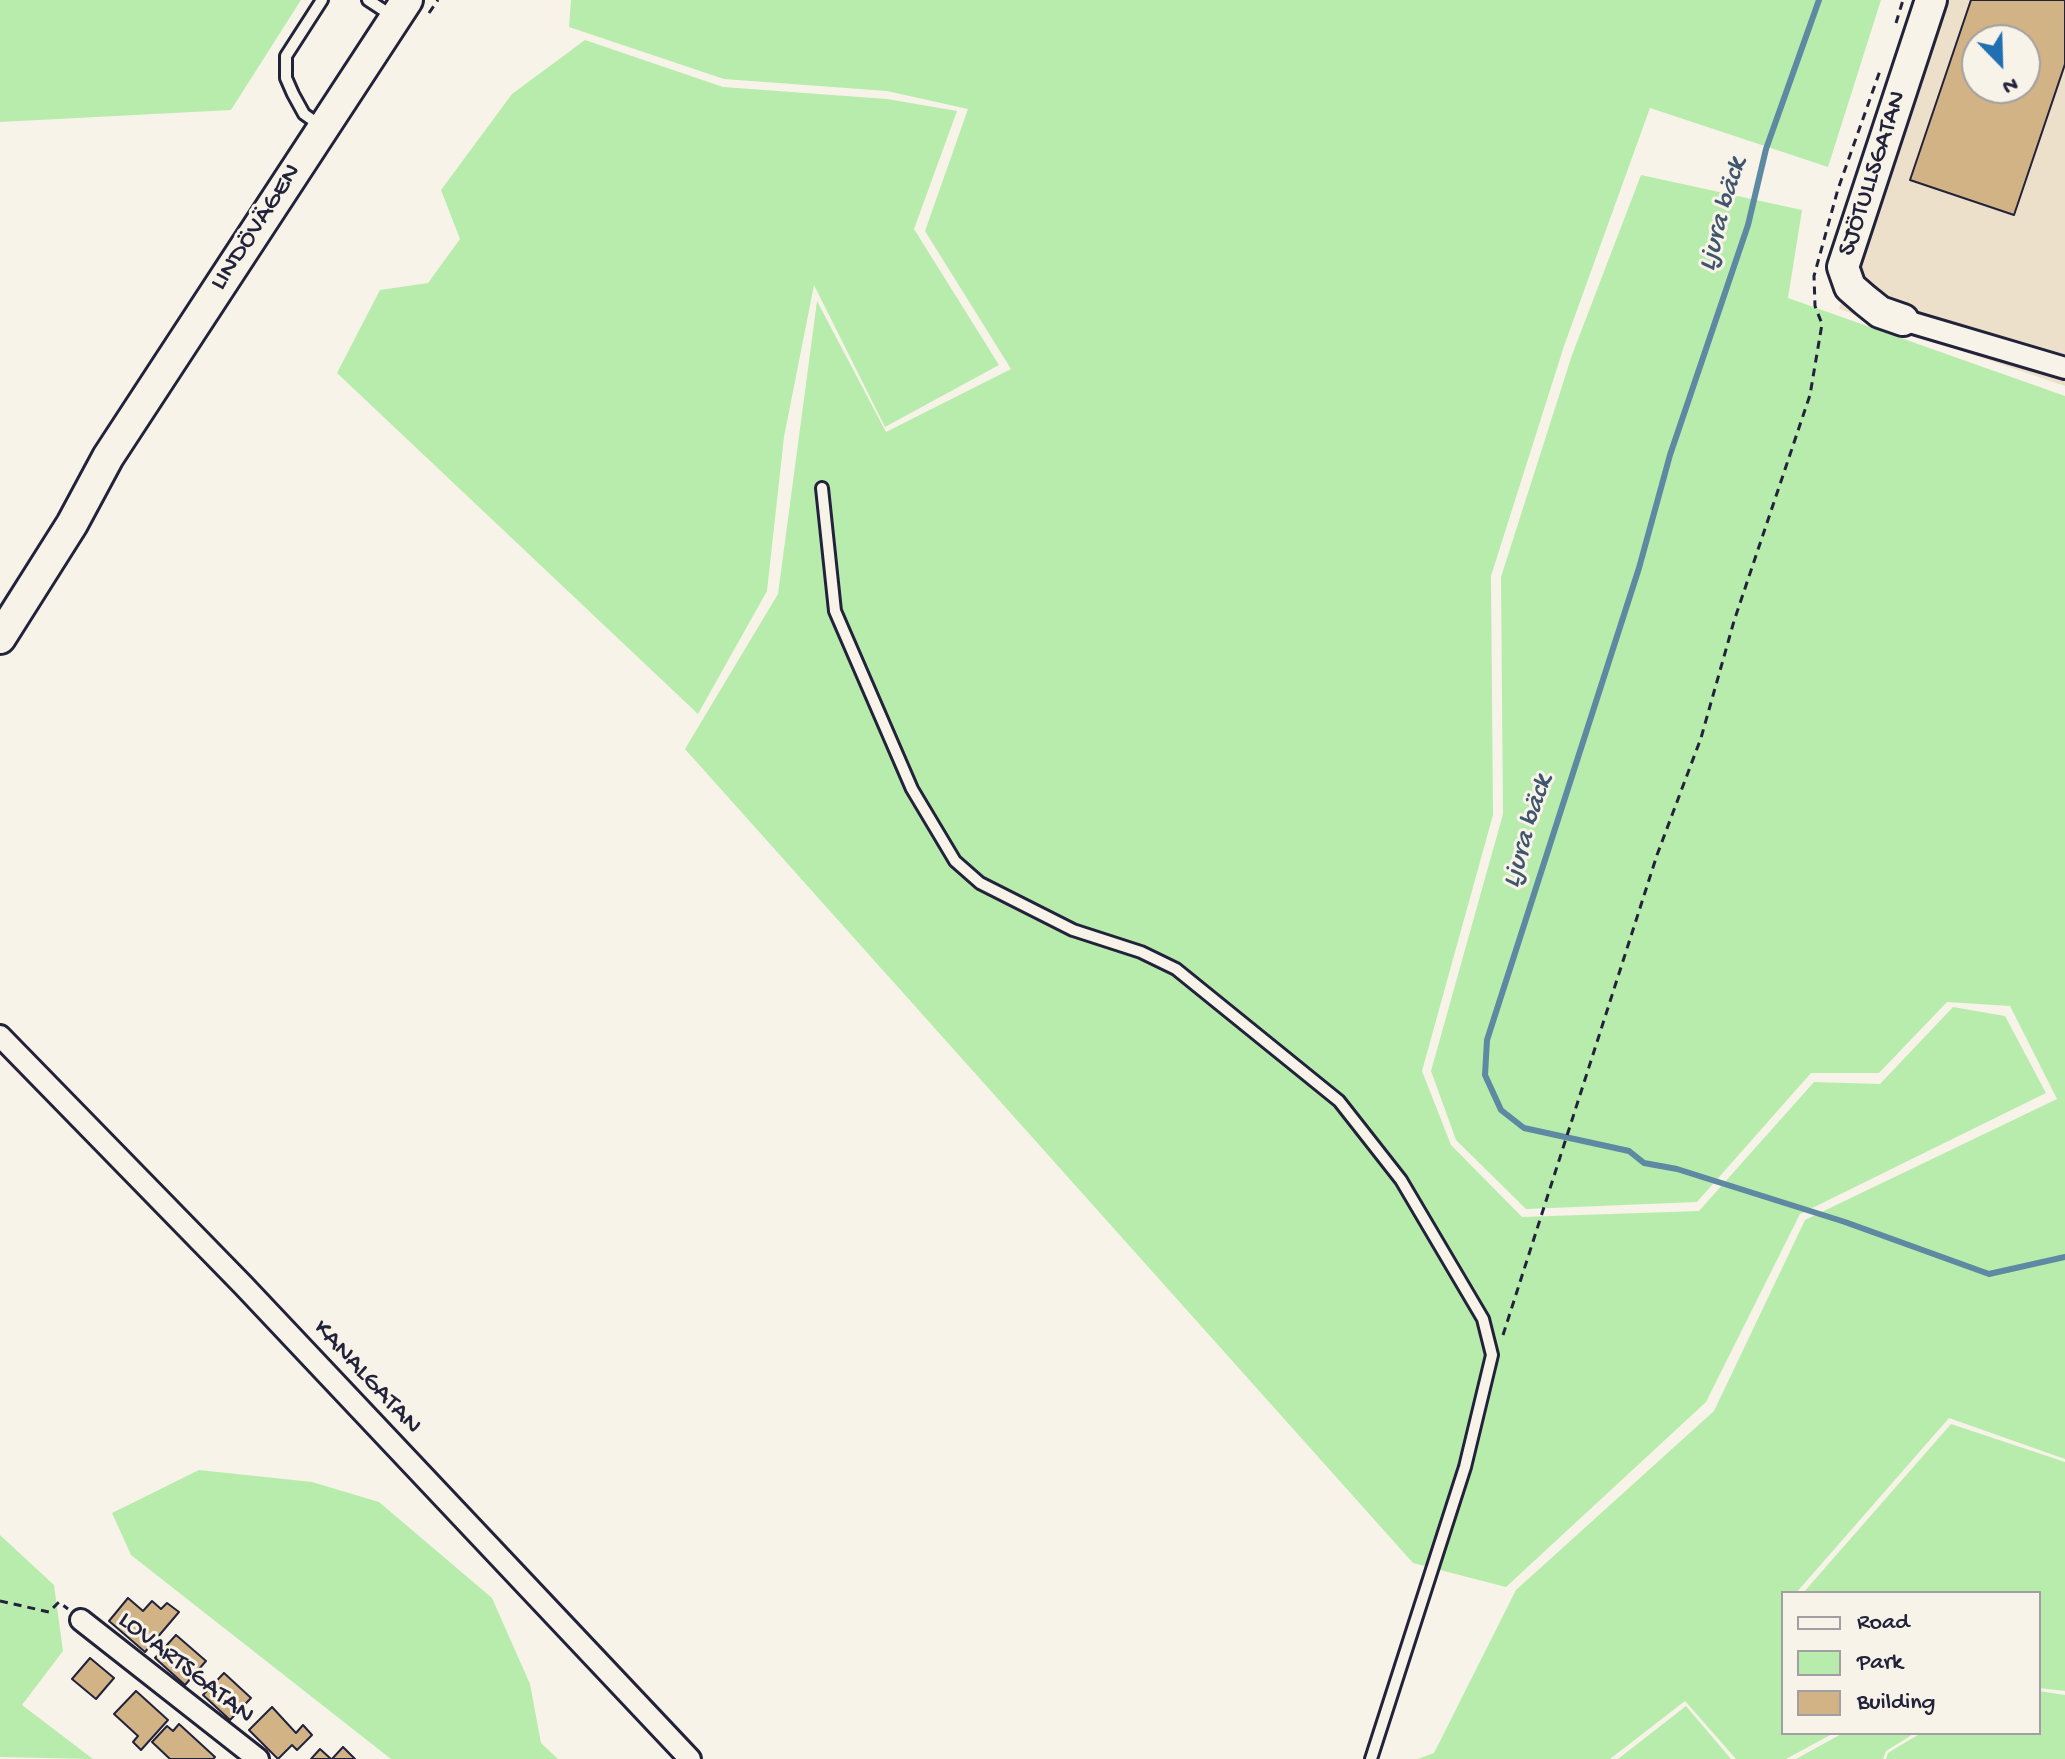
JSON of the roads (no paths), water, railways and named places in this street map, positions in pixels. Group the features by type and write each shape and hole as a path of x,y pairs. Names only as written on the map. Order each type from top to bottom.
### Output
{"main road":[{"name":"SJÖTULLSGATAN","path":"1903,320 1880,312 1850,287 1843,267 1931,0"},
{"name":"LINDÖVÄGEN","path":"0,638 72,524 108,457 401,9"},
{"name":"LINDÖVÄGEN","path":"0,601 60,513 108,457"}],"street":[{"path":"1903,320 2065,368"},
{"name":"KANALGATAN","path":"0,1036 243,1285 690,1759"},
{"name":"LOVARTSGATAN","path":"81,1620 258,1759"}],"lane":[{"path":"322,0 286,56 286,78 304,114 324,127"},
{"path":"368,0 401,9"},
{"path":"822,488 828,571 835,611 912,789 955,861 980,883 1073,930 1141,952 1176,969 1339,1101 1401,1180 1483,1319 1492,1355 1465,1467 1371,1759"}],"waterway":[{"name":"Ljura bäck","path":"1819,0 1766,149 1748,225 1670,455 1639,568 1487,1040 1485,1075 1501,1110 1524,1128 1629,1151 1644,1163 1677,1169 1845,1222 1989,1274 2065,1257"}]}
